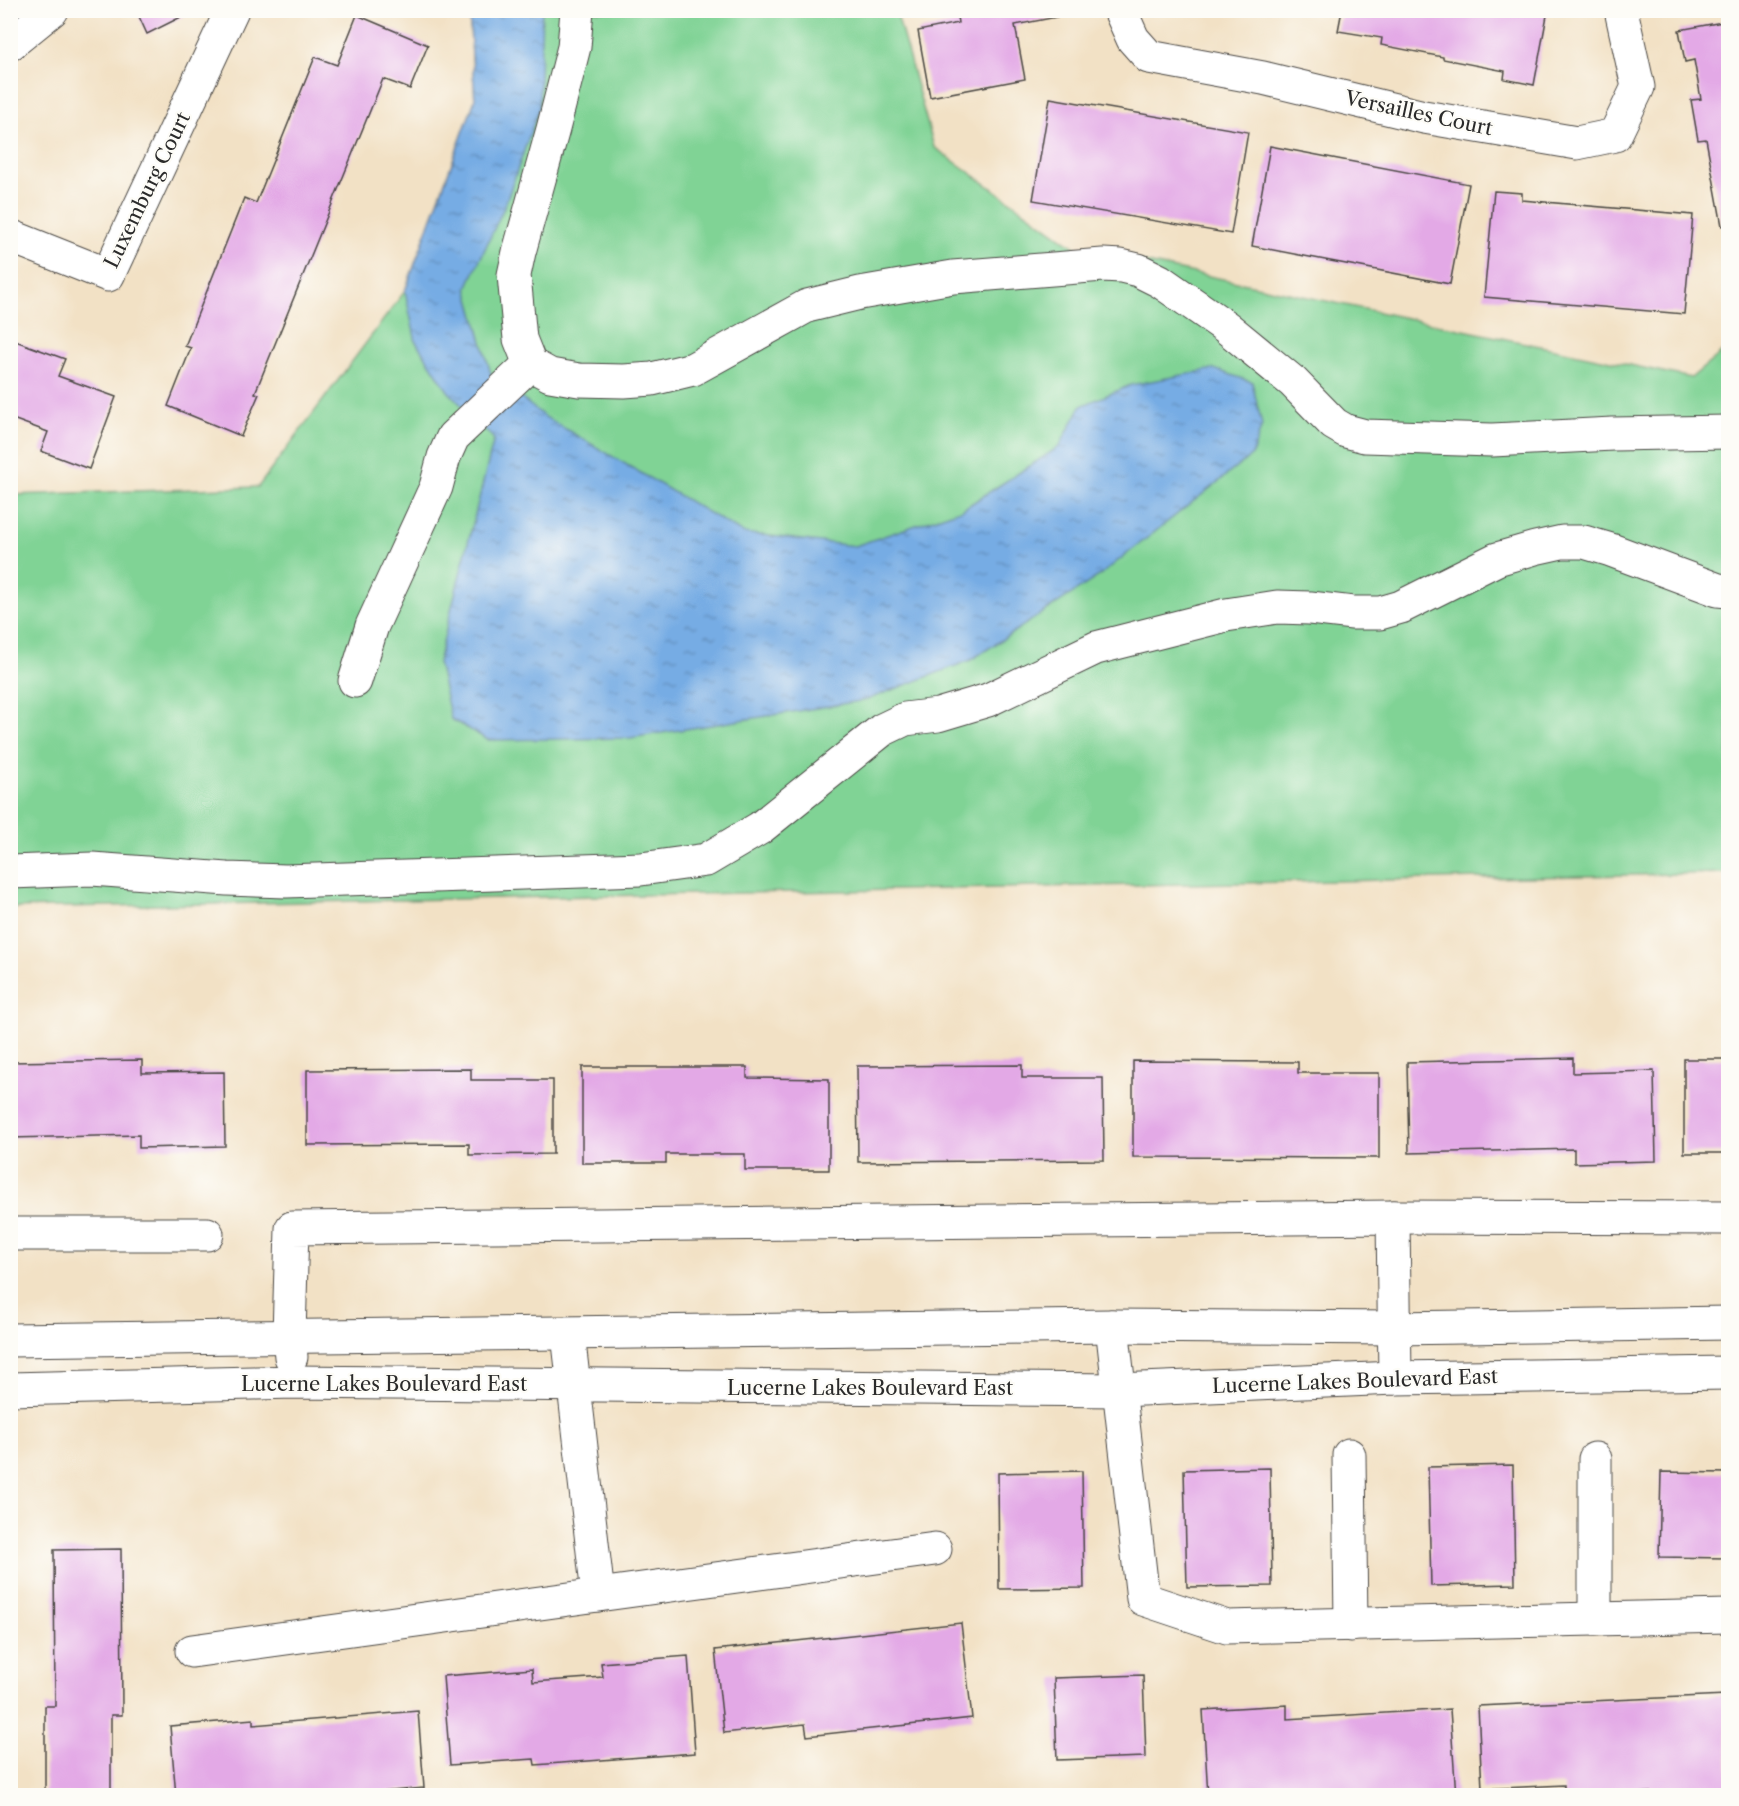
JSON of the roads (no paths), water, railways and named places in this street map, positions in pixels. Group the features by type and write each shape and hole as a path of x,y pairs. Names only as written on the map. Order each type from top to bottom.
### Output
{"street":[{"path":"10,44 52,10"},
{"name":"Luxemburg Court","path":"10,236 108,275 232,10"},
{"path":"577,10 574,47 514,275 520,339 530,364 550,375 579,380 652,379 693,369 807,306 860,293 953,277 1103,265 1138,270 1160,281 1226,327 1293,382 1335,424 1356,434 1492,441 1613,434 1728,432"},
{"name":"Versailles Court","path":"1120,10 1133,39 1149,57 1263,78 1424,117 1576,143 1615,135 1638,87 1620,10"},
{"path":"356,681 372,627 436,487 444,457 453,437 530,364"},
{"path":"10,872 92,868 227,879 286,881 641,868 706,860 760,828 882,730 905,719 938,715 988,700 1096,648 1226,615 1277,607 1380,613 1401,607 1497,559 1562,542 1584,542 1718,590 1728,591"},
{"path":"1394,1217 1395,1378"},
{"path":"294,1382 289,1336 292,1228 1394,1217 1728,1218"},
{"path":"10,1234 207,1234"},
{"path":"10,1340 1112,1326 1394,1328 1728,1323"},
{"path":"1112,1326 1143,1599 1227,1627 1728,1616"},
{"path":"568,1334 598,1595"},
{"name":"Lucerne Lakes Boulevard East","path":"10,1389 294,1382 1119,1390 1395,1378 1728,1373"},
{"path":"1349,1455 1351,1625"},
{"path":"1595,1459 1595,1619"},
{"path":"192,1651 935,1549"}],"water":[{"path":"469,11 542,11 539,108 505,205 467,288 491,374 545,417 743,533 855,546 963,509 1059,447 1081,406 1131,385 1214,369 1252,382 1262,425 1252,455 1099,576 971,660 866,700 630,738 488,740 451,719 438,662 494,439 448,391 416,342 405,291 475,100"}]}
